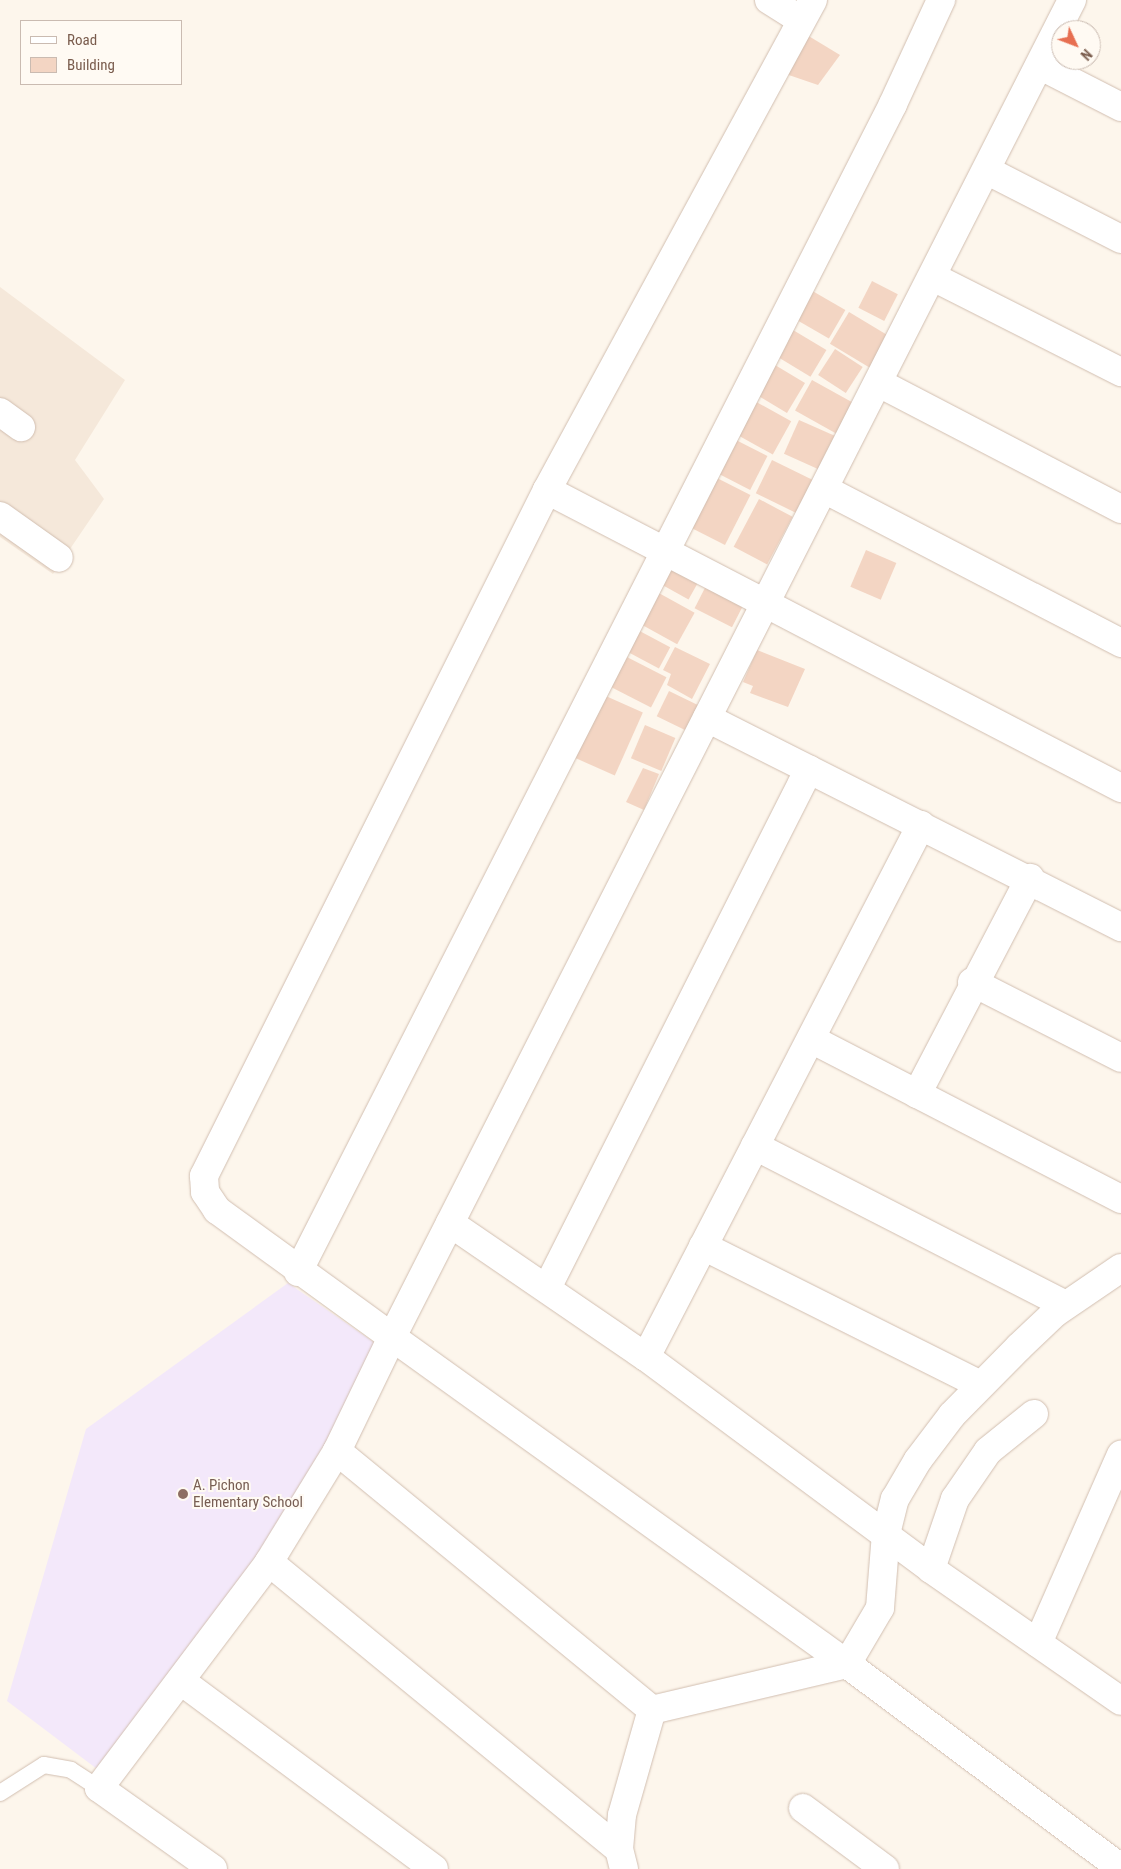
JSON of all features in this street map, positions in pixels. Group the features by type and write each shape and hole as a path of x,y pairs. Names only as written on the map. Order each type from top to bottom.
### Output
{"street":[{"path":"769,0 806,9 547,490 204,1176 205,1192 217,1210 298,1272 847,1664 1121,1868"},
{"path":"298,1272 893,104 941,0"},
{"path":"213,1869 99,1788 269,1562 336,1451 766,602 988,171 1072,0"},
{"path":"1041,66 1121,107"},
{"path":"988,171 1121,239"},
{"path":"933,277 1121,372"},
{"path":"879,383 1121,509"},
{"path":"824,489 1121,643"},
{"path":"547,490 665,549 1121,788"},
{"path":"0,516 59,558"},
{"path":"707,718 1030,878 1121,926"},
{"path":"546,1288 809,769"},
{"path":"646,1357 922,825"},
{"path":"917,1094 972,982 1030,878"},
{"path":"972,982 1121,1058"},
{"path":"810,1039 1121,1199"},
{"path":"755,1146 1066,1305"},
{"path":"450,1223 646,1357 931,1568 1121,1701"},
{"path":"703,1246 980,1385"},
{"path":"652,1710 847,1664 880,1608 886,1534 895,1499 918,1460 980,1385 1066,1305 1121,1268"},
{"path":"931,1568 955,1499 988,1451 1034,1414"},
{"path":"336,1451 652,1710"},
{"path":"1038,1643 1121,1455"},
{"path":"269,1562 621,1859"},
{"path":"181,1681 434,1869"},
{"path":"621,1859 622,1815 652,1710"},
{"path":"803,1808 885,1869"}],"lane":[{"path":"0,1793 44,1765 71,1770 99,1788"}],"shaded area":[{"path":"0,287 125,380 75,460 104,499 53,574 0,537"},
{"name":"A. Pichon Elementary School","path":"288,1283 375,1343 326,1445 270,1544 101,1772 7,1701 86,1429"}],"building":[{"path":"802,32 840,55 818,85 780,72"},
{"path":"872,281 898,294 884,321 858,308"},
{"path":"809,289 845,310 829,339 792,318"},
{"path":"849,312 890,337 871,368 830,344"},
{"path":"793,330 826,350 810,377 777,357"},
{"path":"835,349 863,367 846,393 818,375"},
{"path":"775,365 805,383 787,413 757,395"},
{"path":"812,380 854,403 837,434 795,411"},
{"path":"751,399 791,421 773,455 733,432"},
{"path":"799,420 835,436 820,470 784,454"},
{"path":"730,437 767,456 750,490 713,471"},
{"path":"772,460 813,480 797,513 756,493"},
{"path":"713,476 750,495 725,545 688,526"},
{"path":"759,499 793,517 767,565 734,547"},
{"path":"866,550 896,563 881,600 850,587"},
{"path":"671,559 702,576 689,600 658,583"},
{"path":"710,578 747,597 732,627 695,608"},
{"path":"657,592 695,613 677,644 640,623"},
{"path":"634,628 670,647 659,668 623,649"},
{"path":"675,647 710,664 692,699 667,685 671,674 663,670"},
{"path":"757,650 805,669 788,707 750,693 753,686 743,682"},
{"path":"621,654 666,677 651,707 606,684"},
{"path":"669,691 698,705 685,730 657,716"},
{"path":"599,693 643,713 615,776 571,756"},
{"path":"645,725 675,738 661,771 631,758"},
{"path":"643,768 659,774 644,810 626,802"}],"place":[{"name":"A. Pichon Elementary School","path":"183,1494"}]}
